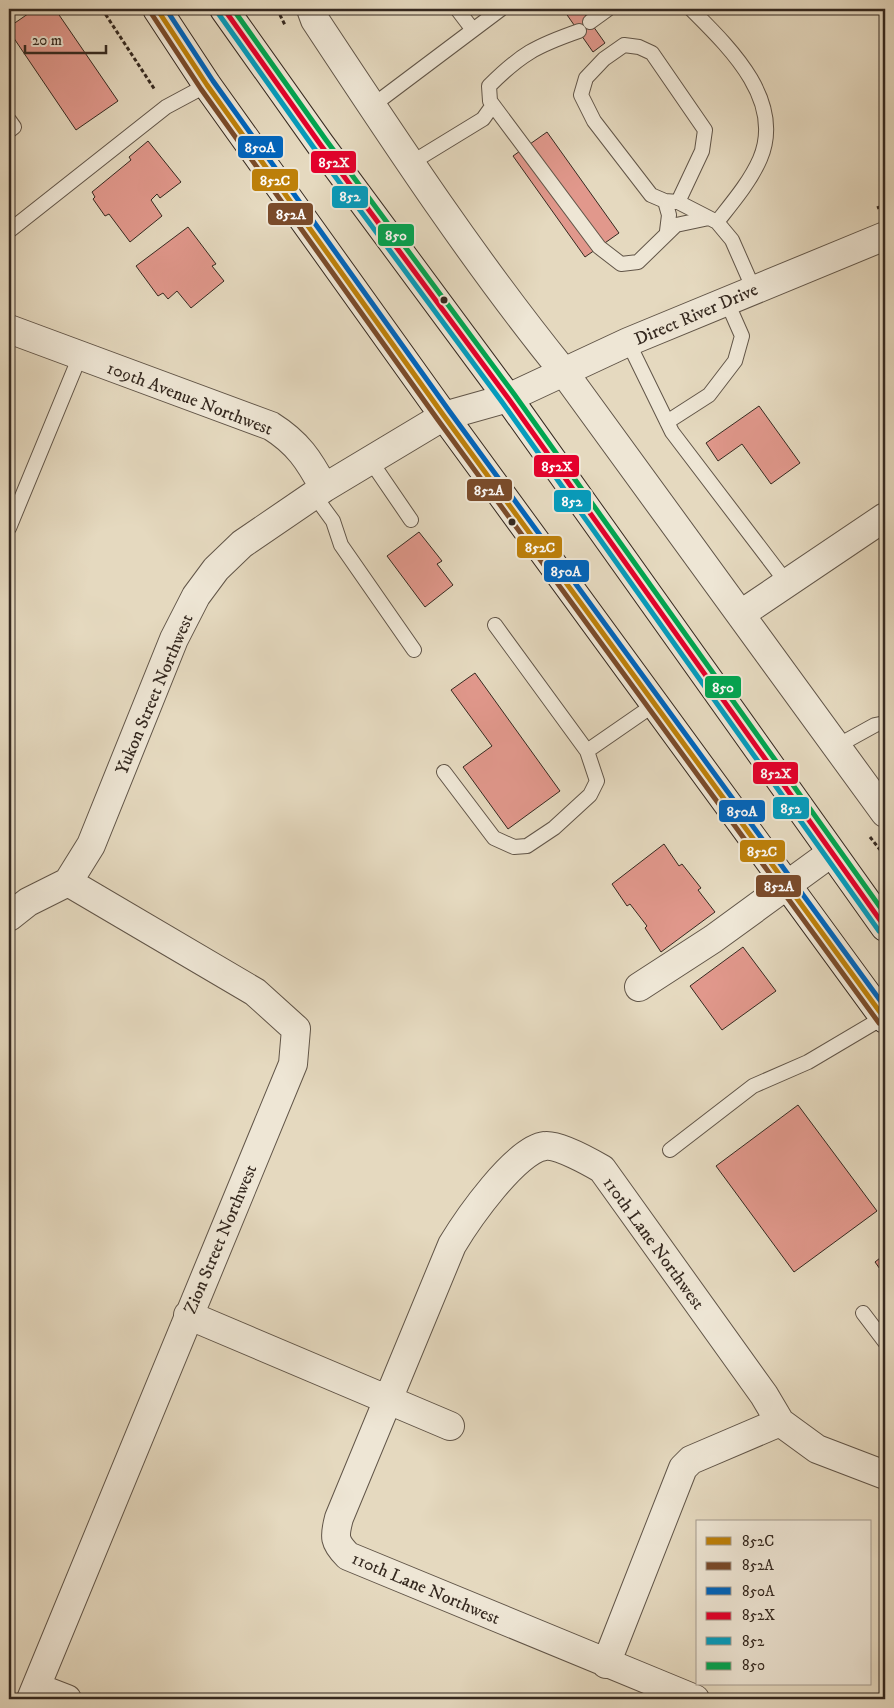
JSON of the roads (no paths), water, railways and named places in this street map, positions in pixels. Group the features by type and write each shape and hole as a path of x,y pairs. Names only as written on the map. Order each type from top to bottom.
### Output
{"street":[{"path":"157,9 207,85 444,416 884,1018"},
{"path":"224,9 320,144 508,398 678,634 885,927"},
{"path":"311,9 315,20 411,163 534,335 563,371 885,813"},
{"name":"Direct River Drive","path":"508,398 628,342 885,236"},
{"name":"109th Avenue Northwest","path":"9,329 271,426 289,437 309,459 319,491"},
{"path":"319,491 444,416 508,398"},
{"name":"Yukon Street Northwest","path":"68,882 91,845 174,639 196,596 216,568 242,544 319,491"},
{"path":"741,614 885,517"},
{"path":"639,987 713,939 831,853"},
{"path":"9,917 28,902 68,882"},
{"name":"Zion Street Northwest","path":"33,1693 293,1064 296,1029 255,992 68,882"},
{"name":"110th Lane Northwest","path":"695,1699 606,1664 348,1556 338,1546 335,1534 339,1518 452,1245 465,1223 518,1159 533,1148 547,1145 588,1161 602,1169 764,1395 780,1422 817,1449 885,1475"},
{"path":"188,1315 450,1426"},
{"path":"606,1664 683,1468 690,1460 780,1422"},
{"path":"33,1693 67,1699"}],"lane":[{"path":"457,9 473,30"},
{"path":"372,106 501,9"},
{"path":"590,22 608,9"},
{"path":"578,31 540,44 511,64 489,86 490,101 599,247 621,264 638,262 676,224 713,220 739,193 760,158 768,124 758,90 718,36 691,9"},
{"path":"667,231 668,215 672,201 702,151 706,130 652,54 640,47 624,45 604,59 586,78 581,95 594,122 651,195 672,201 713,220 732,240 754,290"},
{"path":"9,231 166,107 207,85"},
{"path":"411,163 483,119 493,105"},
{"path":"9,120 14,127 9,131"},
{"path":"667,422 709,395 735,361 742,336 727,302"},
{"path":"628,342 672,432 787,583"},
{"path":"9,528 80,356"},
{"path":"370,460 411,520"},
{"path":"319,491 333,521 341,545 414,650"},
{"path":"444,772 494,838 514,847 527,846 554,828 590,794 597,781 586,751 494,625"},
{"path":"586,751 655,704"},
{"path":"837,746 875,725 885,723"},
{"path":"670,1150 753,1086 808,1062 884,1018"},
{"path":"863,1313 885,1342"}]}
